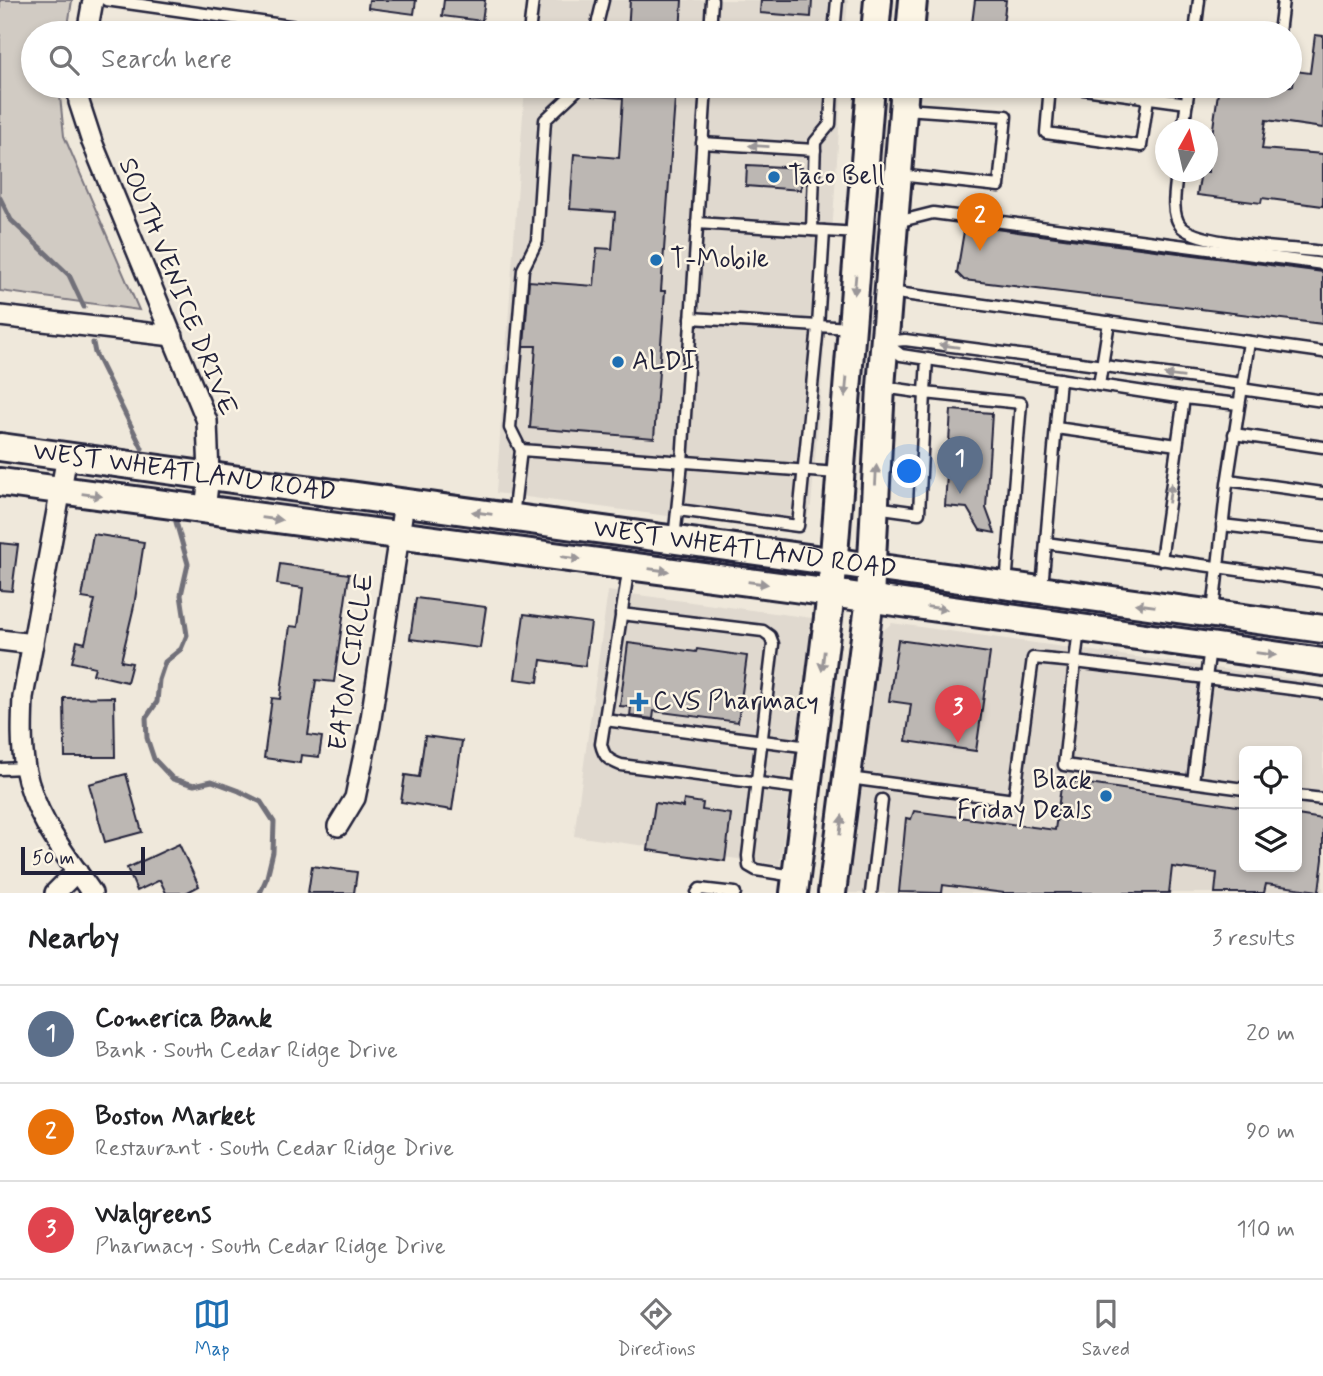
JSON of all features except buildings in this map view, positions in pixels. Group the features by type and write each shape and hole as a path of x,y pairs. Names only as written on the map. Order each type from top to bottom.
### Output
{"main road":[{"path":"876,21 878,0"},
{"path":"911,21 913,0"},
{"path":"795,885 831,593 870,98"},
{"path":"832,893 870,598 881,387 905,98"},
{"path":"851,328 885,342"},
{"name":"WEST WHEATLAND ROAD","path":"0,447 1323,629"},
{"name":"WEST WHEATLAND ROAD","path":"0,482 870,598 1323,662"},
{"path":"574,526 621,557 629,566"},
{"path":"1210,647 1213,614"}],"street":[{"path":"89,21 93,0"},
{"name":"SOUTH VENICE DRIVE","path":"79,98 92,142 207,421 209,476 205,510"},
{"path":"0,316 173,336"},
{"path":"67,456 23,697 22,734 25,768 32,796 52,837 92,893"},
{"name":"EATON CIRCLE","path":"338,826 355,799 370,725 404,503"},
{"path":"0,640 33,644"},
{"path":"55,893 77,871"}],"lane":[{"path":"106,0 254,21"},
{"path":"530,21 533,0"},
{"path":"598,21 603,0"},
{"path":"711,21 712,0"},
{"path":"835,21 837,0"},
{"path":"1196,21 1199,0"},
{"path":"1280,21 1283,0"},
{"path":"513,517 521,450 510,428 523,269 537,241 545,120 568,98"},
{"path":"674,539 682,463 705,98"},
{"path":"812,230 815,142 830,124 831,98"},
{"path":"899,175 999,186 1006,116 910,98"},
{"path":"1049,98 1046,133 1141,146 1148,98 1186,103"},
{"path":"1184,119 1187,98"},
{"path":"702,143 815,149"},
{"path":"1176,182 1175,206 1180,225 1195,237 1323,252"},
{"path":"895,222 933,213 1323,264"},
{"path":"697,223 859,233"},
{"path":"678,510 798,526 818,327 824,231"},
{"path":"890,292 1323,352"},
{"path":"691,318 851,328"},
{"path":"1099,385 1109,322"},
{"path":"885,342 905,340 1102,366 1323,401"},
{"path":"885,342 901,355 1239,404"},
{"path":"1213,614 1234,434 1249,342"},
{"path":"874,508 919,513 927,359"},
{"path":"1042,591 1060,379"},
{"path":"881,387 1021,403 1006,586"},
{"path":"1161,560 1184,398"},
{"path":"1056,428 1177,445"},
{"path":"1234,434 1323,447"},
{"path":"521,450 839,473"},
{"path":"1228,480 1323,493"},
{"path":"1222,525 1323,537"},
{"path":"1046,543 1323,582"},
{"path":"629,566 601,744 604,755 609,761 621,765 807,789"},
{"path":"621,614 763,631 770,636 772,644 749,866 795,885"},
{"path":"1079,628 1064,765 1239,788"},
{"path":"1192,782 1210,647"},
{"path":"847,778 1014,800 1033,659 1323,693"},
{"path":"605,720 812,748"},
{"path":"0,769 25,768"},
{"path":"1302,797 1323,799"},
{"path":"871,893 882,800"},
{"path":"698,891 735,893"}],"shaded area":[{"path":"0,0 72,0 69,21 21,21 21,98 60,98 64,136 139,310 0,291"},
{"path":"536,0 848,0 846,21 532,21"},
{"path":"524,98 841,98 822,380 811,505 806,521 794,533 496,493"},
{"path":"608,591 812,618 780,865 574,836"},
{"path":"892,623 1323,683 1323,893 847,893 880,633"}],"waterway":[{"path":"0,198 11,220 69,275 84,307"},
{"path":"93,343 95,353 142,448"},
{"path":"176,522 188,564 181,595 187,635 181,649 165,662 159,680 157,702 146,718 147,738 154,759 173,779 194,785 212,781 261,802 274,822 273,852 260,893"}],"place":[{"name":"Taco Bell","path":"774,177"},
{"name":"Boston Market","path":"980,251"},
{"name":"T-Mobile","path":"656,260"},
{"name":"ALDI","path":"618,362"},
{"name":"Comerica Bank","path":"960,494"},
{"name":"CVS Pharmacy","path":"639,702"},
{"name":"Walgreens","path":"958,743"},
{"name":"Black Friday Deals","path":"1106,796"}]}
